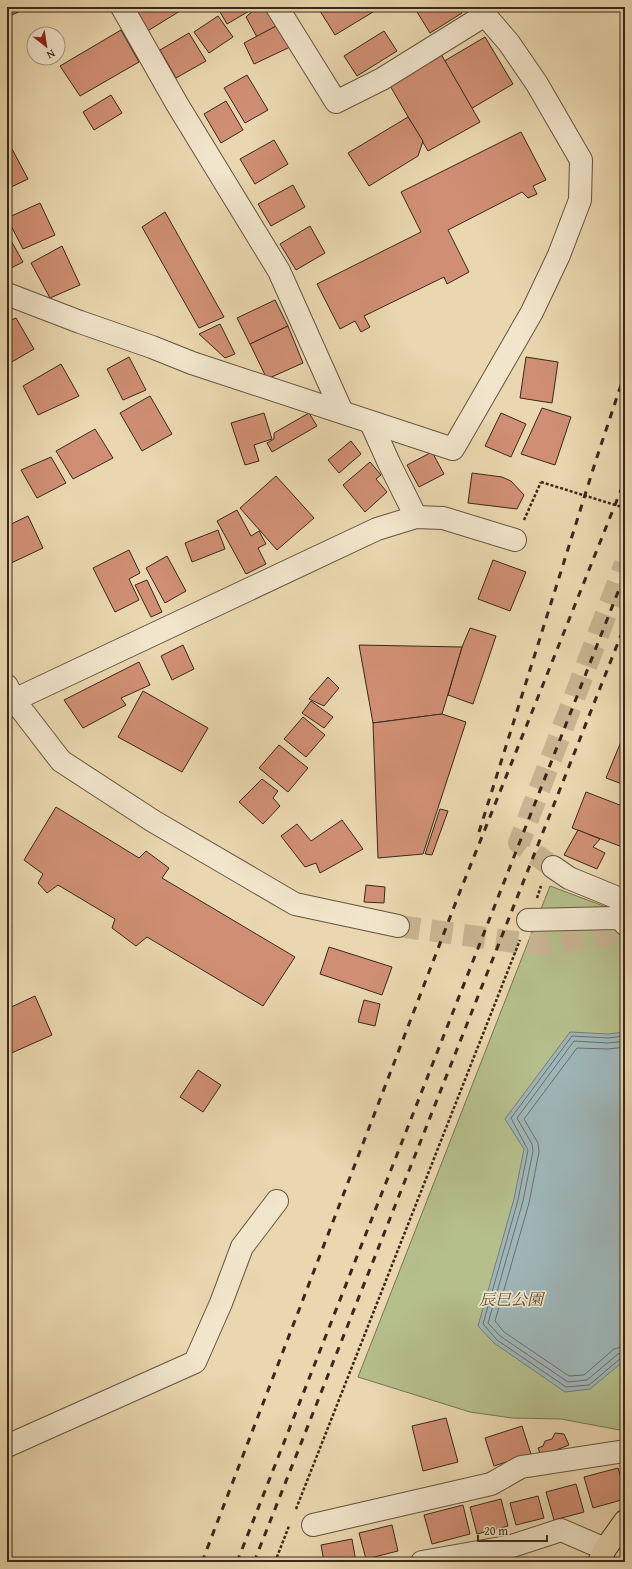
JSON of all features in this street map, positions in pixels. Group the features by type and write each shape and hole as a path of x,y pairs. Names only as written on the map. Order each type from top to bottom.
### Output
{"main road":[{"path":"602,1555 625,1521"}],"street":[{"path":"122,7 177,104 279,271 342,412"},
{"path":"7,294 192,363 453,449 532,312 559,255 580,200 581,160 537,84 485,10 382,79 336,102 278,7"},
{"path":"371,423 416,517"},
{"path":"398,926 295,904 160,825 61,761 9,696 377,529 416,517 443,518 515,540"},
{"path":"553,867 569,878 625,901"},
{"path":"528,920 616,918 622,920 625,924"},
{"path":"7,1445 195,1362 221,1303 242,1247 277,1201"},
{"path":"313,1525 492,1484 521,1467 625,1451"},
{"path":"422,1562 512,1546 561,1530 602,1555"}],"path":[{"path":"515,540 541,482 625,508"},
{"path":"294,1514 543,882 553,867"},
{"path":"275,1562 291,1521"}],"green space":[{"name":"辰巳公園","path":"550,886 625,914 625,1431 561,1419 512,1418 470,1412 358,1377"}],"water":[{"path":"570,1032 608,1034 625,1032 625,1360 590,1389 565,1392 494,1343 478,1326 514,1199 524,1149 505,1119"}],"building":[{"path":"7,7 30,7 7,17"},
{"path":"135,7 178,7 180,11 146,32"},
{"path":"217,7 256,7 227,24"},
{"path":"257,7 264,7 278,25 257,37 246,17"},
{"path":"326,7 370,7 373,12 335,35 320,11"},
{"path":"414,7 458,7 462,13 430,33"},
{"path":"218,16 233,37 209,53 194,32"},
{"path":"278,25 290,47 254,64 244,43"},
{"path":"121,30 139,62 80,96 60,66 66,66 66,62"},
{"path":"384,31 397,51 357,76 344,56"},
{"path":"189,33 206,61 176,78 160,50"},
{"path":"485,37 513,84 469,110 441,63"},
{"path":"441,54 480,122 428,151 389,84"},
{"path":"247,75 268,110 245,123 224,88"},
{"path":"111,95 122,113 94,130 83,112"},
{"path":"226,101 243,130 221,143 204,114"},
{"path":"408,117 423,141 418,156 369,186 348,153"},
{"path":"521,132 546,180 533,186 537,194 528,198 522,192 448,230 469,272 447,284 444,277 364,316 370,327 361,332 355,321 340,329 317,284 421,232 401,192"},
{"path":"274,140 288,164 255,184 240,159"},
{"path":"12,149 28,179 7,189 7,153"},
{"path":"293,185 305,207 271,226 258,204"},
{"path":"40,203 55,235 23,249 7,218"},
{"path":"165,212 224,317 199,328 142,227"},
{"path":"310,226 325,253 296,270 280,244"},
{"path":"9,237 23,262 9,269 7,265 7,238"},
{"path":"62,246 80,285 50,298 31,263"},
{"path":"275,300 288,326 250,344 237,318"},
{"path":"16,318 34,349 10,363 7,358 7,322"},
{"path":"220,324 235,354 225,358 199,334"},
{"path":"288,326 303,363 267,379 250,344"},
{"path":"129,357 146,390 123,400 107,369"},
{"path":"526,357 558,362 552,403 520,398"},
{"path":"61,364 79,396 38,415 23,386"},
{"path":"150,396 172,434 142,451 120,413"},
{"path":"542,408 571,417 555,465 521,454"},
{"path":"264,413 272,439 254,445 259,461 245,465 231,423"},
{"path":"309,413 317,426 272,452 267,443 274,439 274,433"},
{"path":"501,413 526,424 511,457 485,446"},
{"path":"95,429 113,458 73,479 56,451"},
{"path":"351,441 361,454 339,473 328,460"},
{"path":"432,452 444,474 419,487 407,465"},
{"path":"51,457 66,483 37,498 21,470"},
{"path":"370,462 381,475 376,479 387,492 365,512 343,485"},
{"path":"472,473 502,477 511,481 524,495 517,509 468,503"},
{"path":"276,476 314,518 277,550 240,508"},
{"path":"237,510 251,536 259,531 266,544 258,548 266,564 246,574 217,521"},
{"path":"28,516 43,548 7,565 7,526"},
{"path":"218,530 225,549 192,562 185,543"},
{"path":"129,550 140,573 129,579 139,600 115,612 93,568"},
{"path":"167,556 186,591 165,603 146,568"},
{"path":"493,560 526,572 510,611 478,599"},
{"path":"147,580 162,612 151,617 135,585"},
{"path":"470,628 496,636 473,704 448,695 462,647"},
{"path":"183,645 194,669 172,680 161,656"},
{"path":"359,645 462,647 442,714 373,723"},
{"path":"139,662 150,685 121,698 126,705 83,728 64,700"},
{"path":"328,677 339,688 324,706 309,699"},
{"path":"143,691 208,728 182,772 118,737"},
{"path":"311,701 333,717 324,728 302,713"},
{"path":"442,714 466,722 423,854 378,858 373,723"},
{"path":"303,717 325,735 306,757 284,739"},
{"path":"625,732 625,785 606,778"},
{"path":"279,745 308,768 288,792 259,768"},
{"path":"262,779 278,791 273,798 280,806 263,824 239,802"},
{"path":"586,792 625,807 625,848 572,828"},
{"path":"56,807 139,858 146,851 169,868 162,878 295,957 263,1006 147,937 136,946 112,928 115,919 58,885 47,893 38,883 43,874 24,860"},
{"path":"440,809 448,811 432,855 425,854"},
{"path":"342,820 363,849 320,873 316,863 305,867 281,836 297,824 311,841"},
{"path":"578,830 600,839 593,847 605,853 597,869 564,855"},
{"path":"366,885 385,887 384,903 364,902"},
{"path":"7,917 12,927 7,930"},
{"path":"329,947 392,967 382,995 320,974"},
{"path":"35,996 52,1035 7,1055 7,1009"},
{"path":"364,1000 380,1004 375,1026 358,1022"},
{"path":"198,1070 221,1085 203,1112 180,1097"},
{"path":"7,1247 10,1254 7,1256"},
{"path":"446,1418 458,1462 423,1471 412,1426"},
{"path":"522,1426 531,1454 494,1466 485,1438"},
{"path":"555,1433 564,1434 569,1445 541,1456 538,1448 543,1446 545,1441 552,1439"},
{"path":"618,1468 625,1493 625,1499 593,1508 584,1477"},
{"path":"576,1484 584,1512 554,1520 546,1492"},
{"path":"538,1496 544,1518 516,1525 510,1503"},
{"path":"501,1499 508,1526 477,1534 470,1507"},
{"path":"463,1505 470,1534 432,1544 424,1515"},
{"path":"392,1525 398,1551 366,1559 359,1533"},
{"path":"352,1539 356,1562 324,1562 321,1545"},
{"path":"564,1558 565,1562 554,1562"}],"tunnel":[{"path":"553,867 519,843 625,564"},
{"path":"398,926 537,945 607,935 625,928"}],"railway":[{"path":"479,832 596,460 625,373"},
{"path":"202,1562 459,894 625,480"},
{"path":"237,1562 625,574"},
{"path":"254,1562 625,625"}]}
